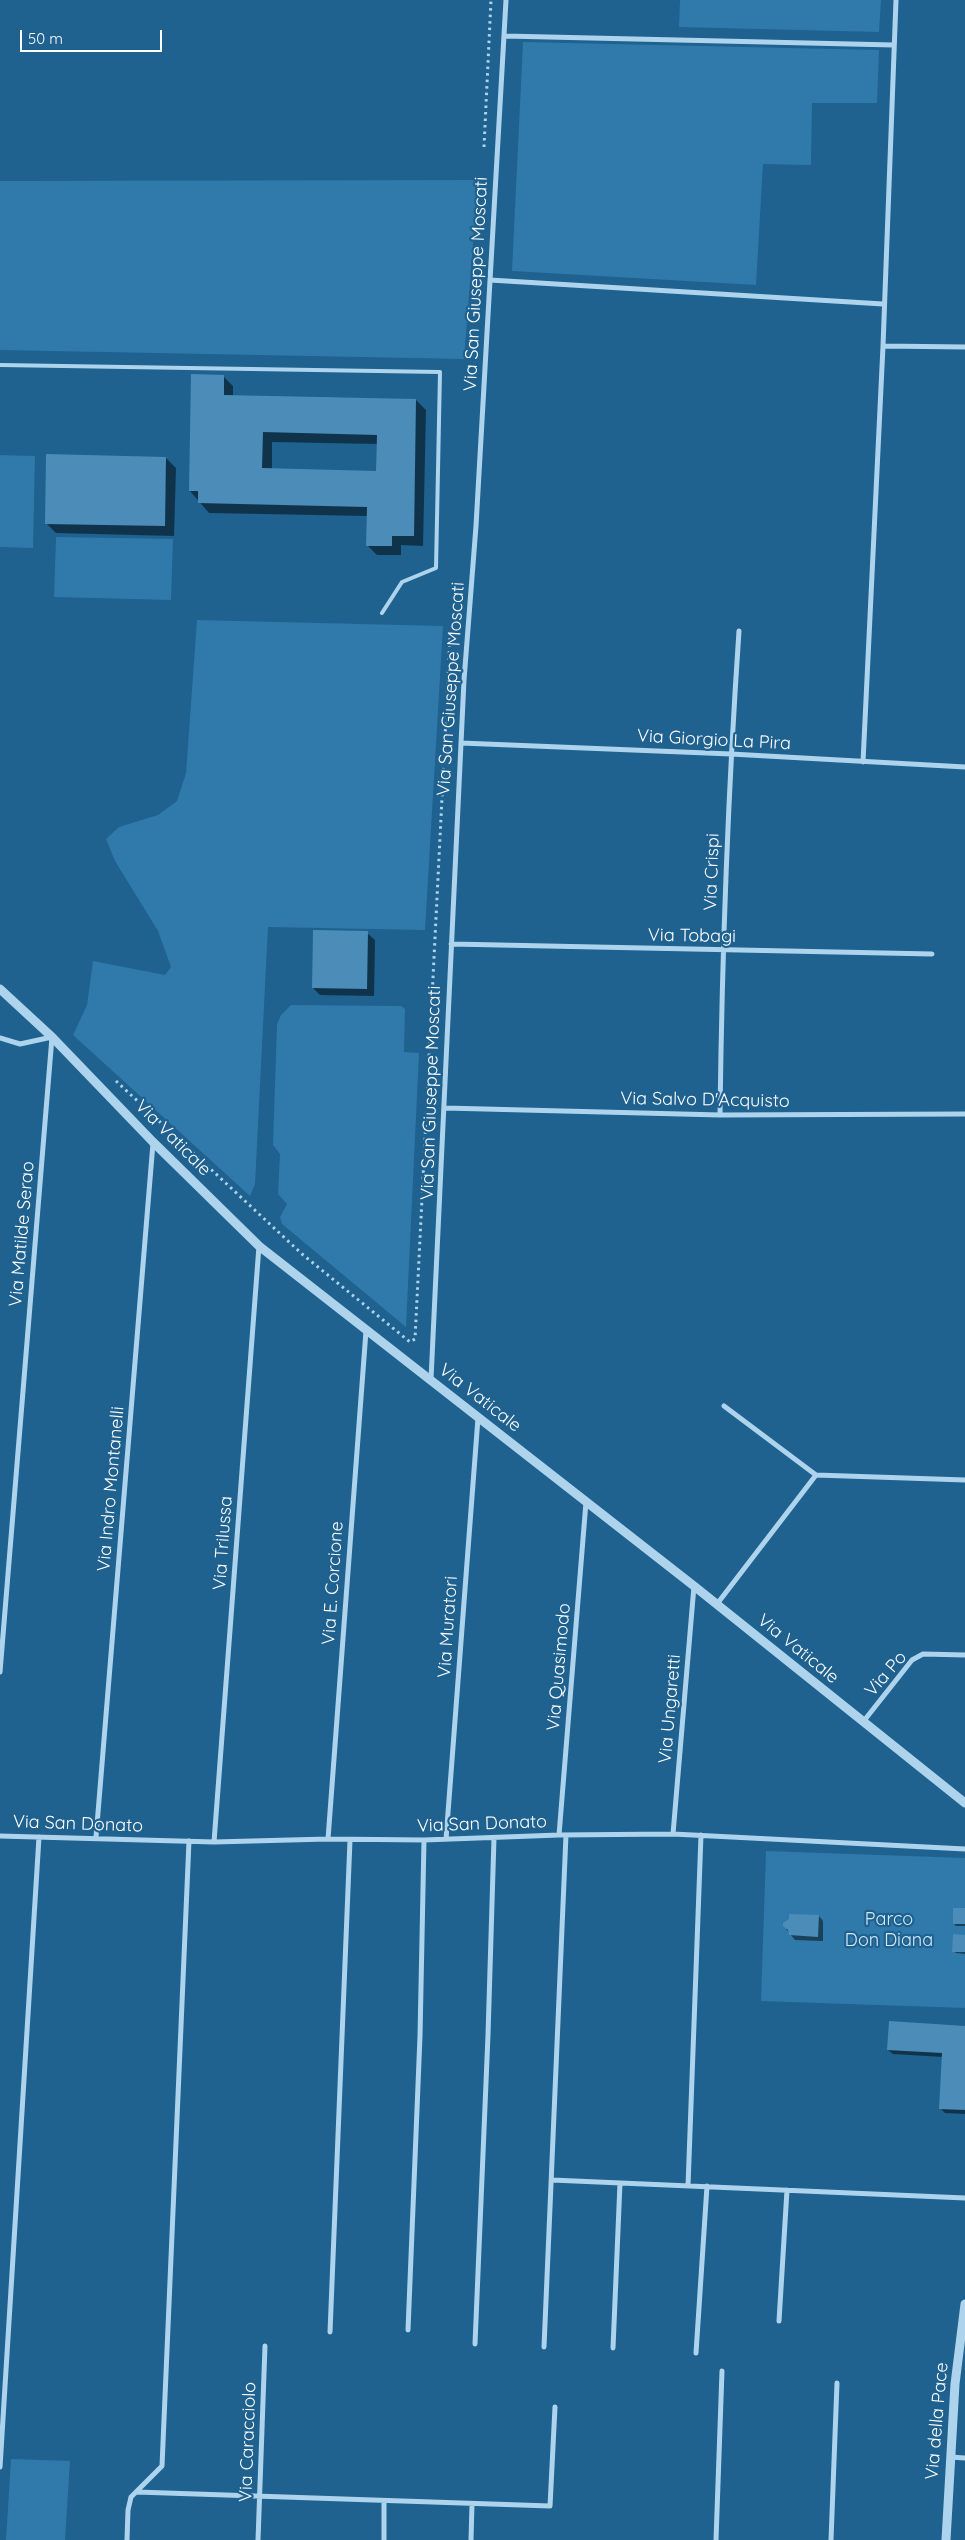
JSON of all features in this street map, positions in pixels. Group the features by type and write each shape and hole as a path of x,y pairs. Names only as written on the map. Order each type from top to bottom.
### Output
{"street":[{"name":"Via San Giuseppe Moscati","path":"430,1379 445,1108 450,944 461,743 506,0"},
{"path":"863,762 883,346 883,304 896,0"},
{"path":"505,36 894,45"},
{"path":"490,280 883,304"},
{"path":"883,346 965,347"},
{"name":"Via Crispi","path":"720,1115 722,951 739,630"},
{"name":"Via Giorgio La Pira","path":"461,743 731,754 965,767"},
{"name":"Via Tobagi","path":"450,944 932,954"},
{"name":"Via Vaticale","path":"0,989 52,1037 153,1142 259,1246 367,1328 478,1418 717,1604 965,1803"},
{"path":"0,1038 20,1044 52,1037"},
{"name":"Via Matilde Serao","path":"0,1672 52,1037"},
{"name":"Via Salvo D'Acquisto","path":"445,1108 720,1115 965,1114"},
{"name":"Via Indro Montanelli","path":"96,1837 153,1142"},
{"name":"Via Trilussa","path":"214,1842 259,1246"},
{"name":"Via E. Corcione","path":"328,1839 367,1328"},
{"path":"724,1406 816,1475 965,1480"},
{"name":"Via Muratori","path":"446,1839 478,1418"},
{"path":"717,1604 816,1475"},
{"name":"Via Quasimodo","path":"559,1834 586,1502"},
{"name":"Via Ungaretti","path":"673,1834 694,1586"},
{"name":"Via Po","path":"863,1722 912,1660 923,1654 965,1655"},
{"name":"Via San Donato","path":"0,1836 96,1837 214,1842 328,1839 424,1840 559,1834 673,1834 965,1849"},
{"path":"544,2348 566,1835"},
{"path":"688,2186 701,1835"},
{"path":"0,2467 39,1837"},
{"path":"475,2344 489,2025 494,1838"},
{"path":"330,2332 350,1840"},
{"path":"408,2330 420,2036 424,1840"},
{"path":"127,2540 128,2510 131,2497 162,2466 190,1841"},
{"path":"552,2180 965,2198"},
{"path":"613,2348 620,2183"},
{"path":"696,2353 708,2186"},
{"path":"779,2321 787,2190"},
{"name":"Via della Pace","path":"946,2540 950,2457 965,2304"},
{"name":"Via Caracciolo","path":"258,2540 265,2346"},
{"path":"716,2540 722,2371"},
{"path":"831,2540 837,2384"},
{"path":"137,2492 550,2506 554,2407"},
{"path":"950,2457 965,2458"},
{"path":"384,2501 384,2540"},
{"path":"471,2540 472,2504"}],"lane":[{"path":"0,365 440,372 436,568 402,582 382,613"}],"path":[{"path":"113,1078 302,1254 410,1342 415,1338"}],"green space":[{"path":"680,0 881,0 879,32 679,27"},
{"path":"523,42 879,50 877,103 812,103 811,165 763,164 756,285 512,271"},
{"path":"478,180 464,359 0,350 0,181"},
{"path":"0,455 35,456 33,548 0,547"},
{"path":"56,537 173,539 171,600 54,597"},
{"path":"197,620 443,626 425,930 268,927 255,1184 250,1196 73,1035 87,1005 93,961 165,975 171,967 158,931 115,861 106,839 119,827 158,815 177,801 186,773"},
{"path":"291,1005 401,1006 405,1009 404,1052 419,1053 406,1327 282,1224 280,1217 287,1204 278,1194 280,1154 273,1145 277,1024 281,1015"},
{"name":"Parco Don Diana","path":"766,1851 965,1858 965,2008 761,2001"},
{"path":"11,2459 70,2461 65,2540 6,2540"}],"building":[{"path":"191,374 224,375 224,395 416,399 414,536 392,536 392,546 366,546 367,507 198,503 198,491 189,491","holes":["263,432 377,435 376,471 262,468"]},
{"path":"46,454 166,457 165,526 45,524"},
{"path":"313,930 368,931 367,989 312,988"},
{"path":"953,1908 965,1908 965,1924 953,1924"},
{"path":"789,1914 819,1915 818,1937 789,1935 783,1923 789,1919"},
{"path":"953,1934 965,1935 965,1952 952,1952"},
{"path":"889,2021 965,2026 965,2110 939,2109 942,2053 887,2050"}]}
